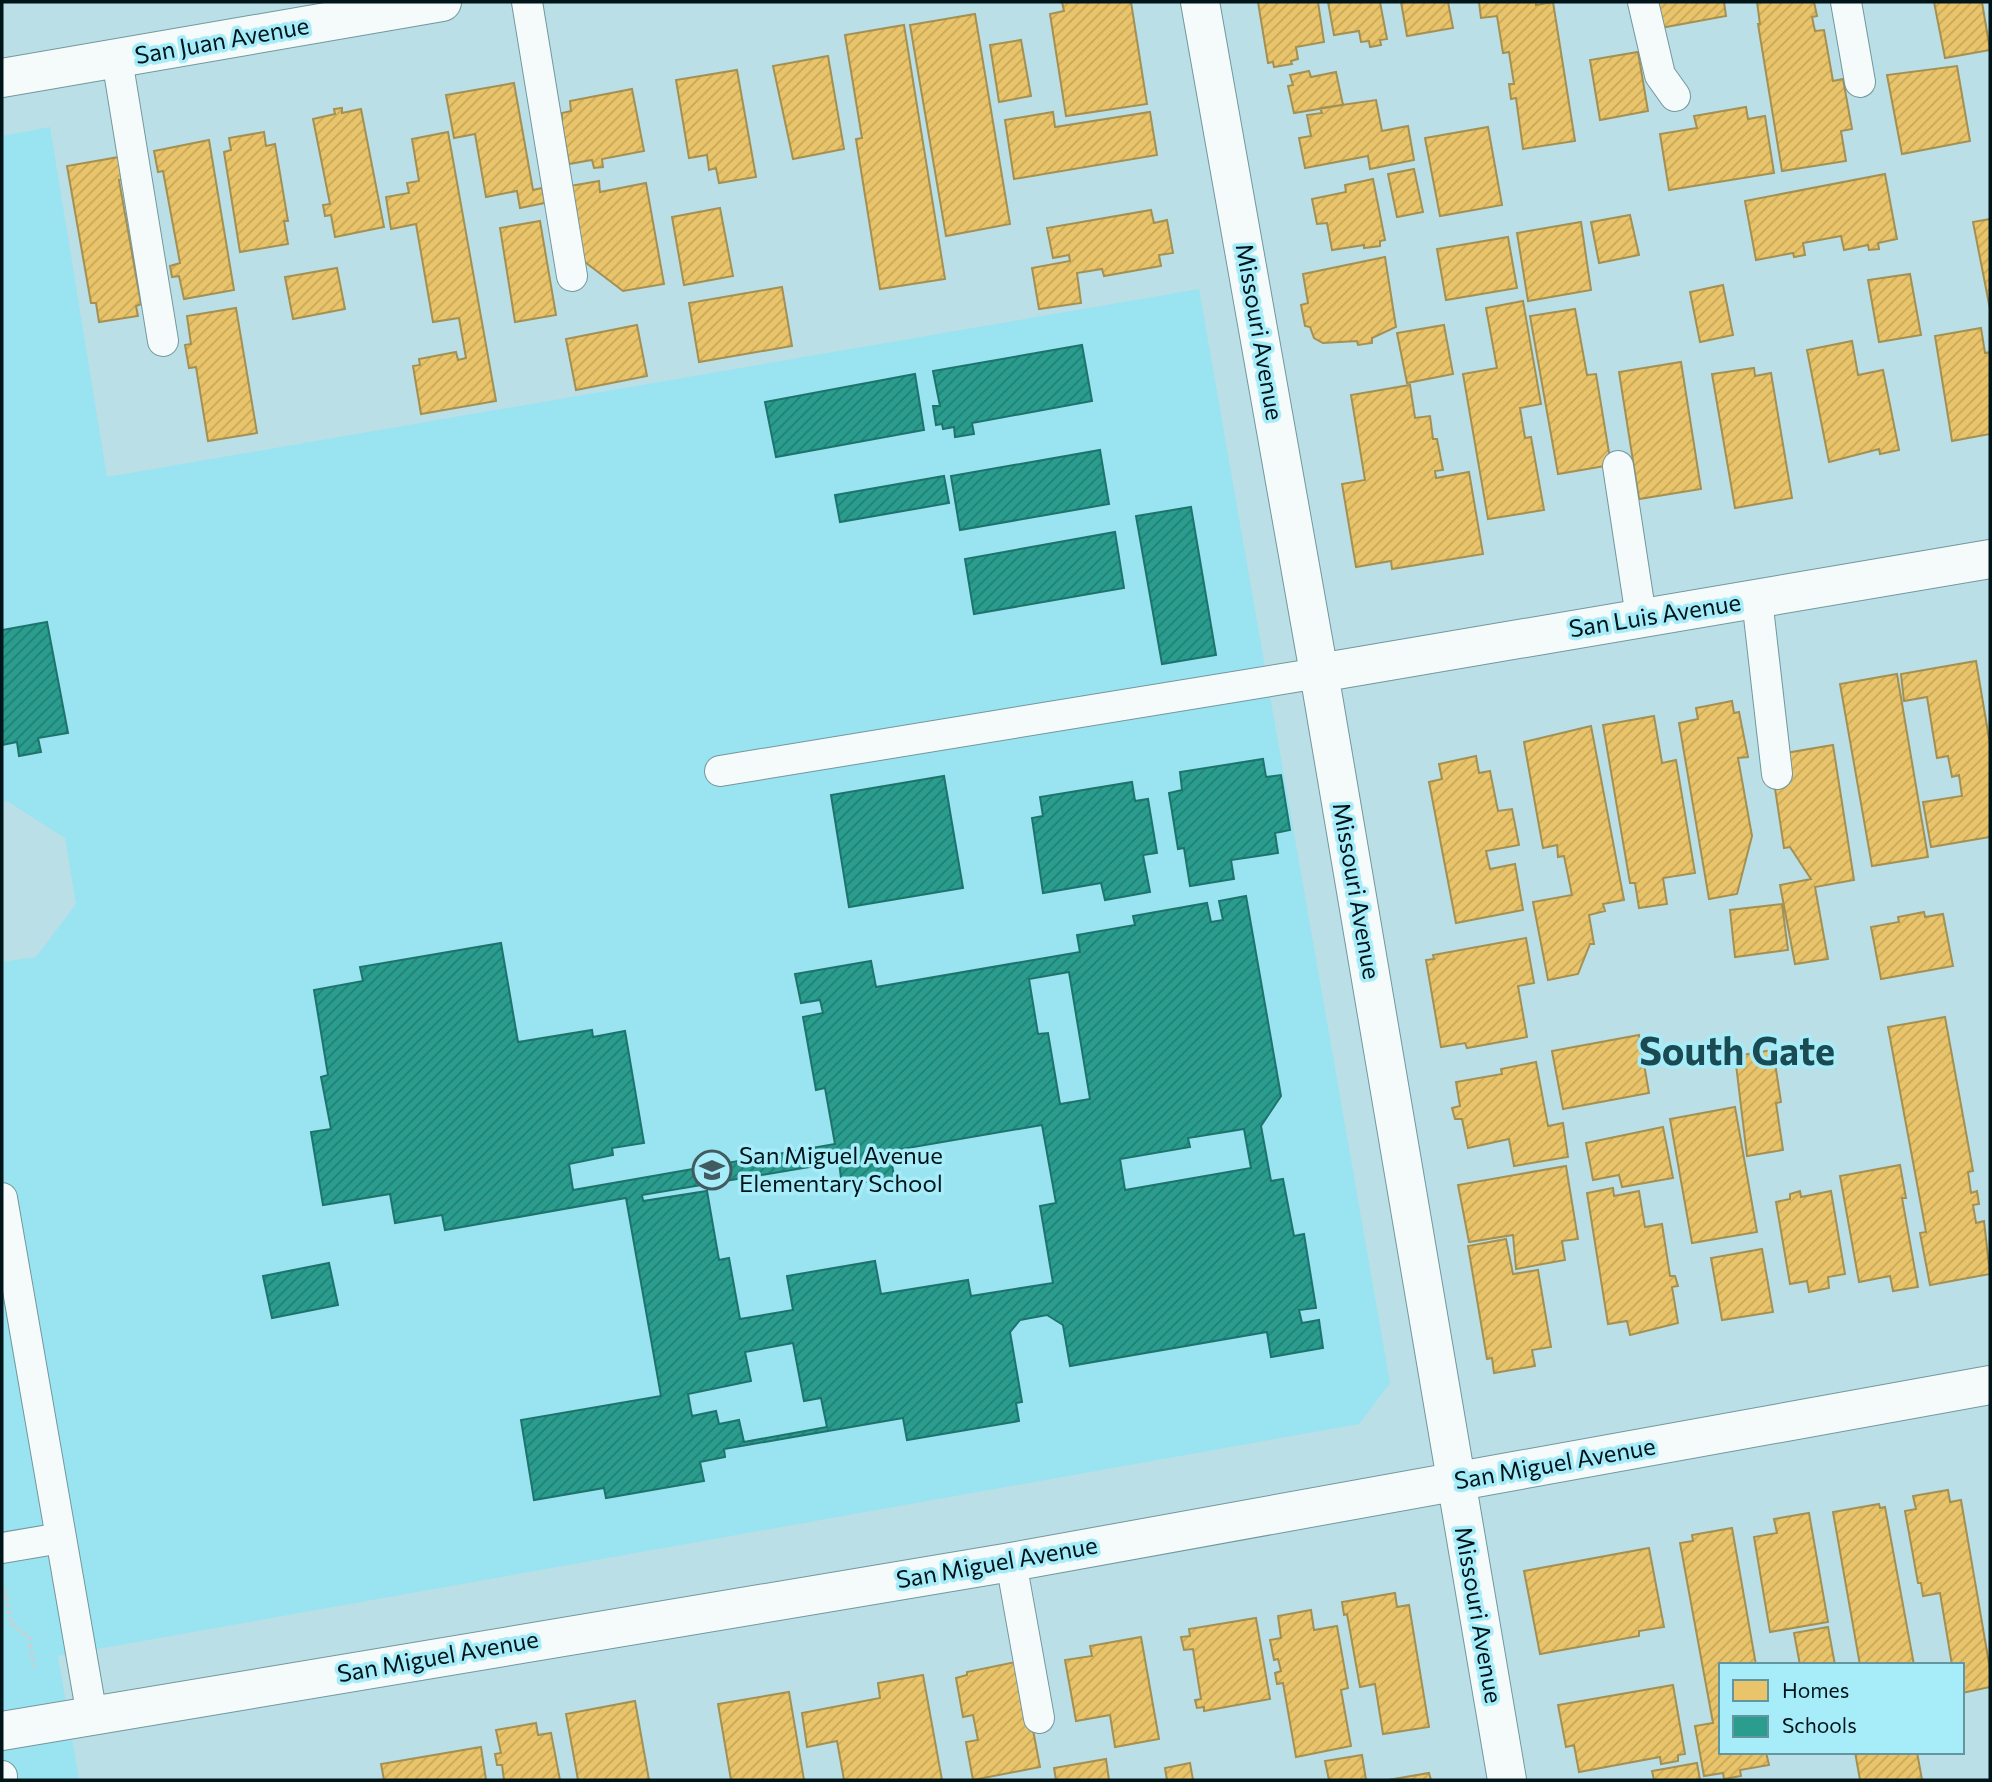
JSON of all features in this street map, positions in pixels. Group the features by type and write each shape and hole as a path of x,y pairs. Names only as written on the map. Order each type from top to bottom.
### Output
{"street":[{"name":"San Juan Avenue","path":"2,78 442,2"},
{"name":"Missouri Avenue","path":"1200,2 1319,673 1507,1780"},
{"name":"San Luis Avenue","path":"1319,673 1990,559"},
{"name":"San Miguel Avenue","path":"2,1731 1011,1562 1990,1385"}],"lane":[{"path":"527,2 572,276"},
{"path":"1643,2 1660,75 1675,96"},
{"path":"1846,2 1860,82"},
{"path":"117,59 163,341"},
{"path":"1618,466 1641,618"},
{"path":"1757,599 1777,774"},
{"path":"720,771 1319,673"},
{"path":"2,1198 92,1716"},
{"path":"2,1548 61,1538"},
{"path":"1011,1562 1039,1718"}],"path":[{"path":"5,1590 11,1623 29,1639 34,1667"}],"shaded area":[{"name":"San Miguel Avenue Elementary School","path":"50,127 107,477 1199,289 1390,1383 1359,1424 58,1656 79,1780 2,1780 2,962 36,957 76,904 65,838 7,801 2,802 2,136"}],"building: Homes":[{"path":"1062,2 1131,2 1147,104 1066,116 1050,14 1064,11"},
{"path":"1258,2 1318,2 1324,42 1296,47 1298,59 1291,61 1292,64 1274,67 1273,62 1268,63"},
{"path":"1328,2 1380,2 1387,39 1380,40 1381,45 1370,47 1369,41 1361,42 1359,31 1334,35"},
{"path":"1401,2 1448,2 1453,28 1407,36"},
{"path":"1479,2 1536,2 1536,5 1553,2 1575,141 1523,149 1516,98 1511,99 1509,84 1514,84 1509,52 1503,53 1497,16 1481,18"},
{"path":"1650,2 1724,2 1726,16 1655,29"},
{"path":"1757,2 1814,2 1817,16 1812,17 1815,31 1824,30 1833,81 1843,79 1852,129 1841,131 1846,161 1782,171 1758,24"},
{"path":"1934,2 1982,2 1990,50 1945,58"},
{"path":"975,14 1010,224 946,236 910,25"},
{"path":"904,25 945,279 880,289 856,139 862,138 845,35"},
{"path":"1021,40 1031,96 999,102 990,45"},
{"path":"1638,52 1648,111 1600,120 1590,60"},
{"path":"828,56 844,149 793,159 773,66"},
{"path":"1957,66 1970,141 1902,154 1887,75"},
{"path":"737,70 756,177 719,183 716,168 709,170 707,155 689,158 676,80"},
{"path":"1309,71 1311,77 1336,72 1343,105 1294,113 1288,86 1293,85 1290,75"},
{"path":"514,83 533,190 542,188 545,203 520,208 517,191 486,197 475,134 454,138 446,95"},
{"path":"632,89 644,151 602,159 603,167 594,168 592,160 569,164 562,113 571,111 570,101"},
{"path":"1376,100 1382,131 1408,126 1414,160 1370,169 1368,156 1305,168 1299,138 1311,136 1307,115 1322,113 1320,108"},
{"path":"1746,107 1748,119 1765,116 1774,173 1669,190 1660,134 1697,128 1694,116"},
{"path":"342,108 342,113 361,109 384,227 335,237 331,215 325,216 323,205 330,204 313,119 335,114 334,109"},
{"path":"1053,112 1055,127 1150,112 1157,155 1014,179 1005,120"},
{"path":"1488,127 1502,205 1440,216 1425,138"},
{"path":"264,132 266,146 275,144 288,221 284,221 288,244 240,252 224,152 231,150 229,138"},
{"path":"448,132 496,401 421,414 413,366 420,365 419,359 456,352 458,360 466,358 459,318 433,322 416,224 391,229 386,197 409,193 407,183 419,181 412,139"},
{"path":"209,140 234,290 184,299 179,276 172,277 170,266 180,263 163,171 158,172 154,151"},
{"path":"119,157 123,180 119,180 141,304 136,306 138,316 99,322 96,303 91,303 67,166"},
{"path":"1414,169 1423,212 1397,217 1388,174"},
{"path":"1885,174 1897,239 1878,243 1879,249 1869,250 1868,245 1844,250 1841,236 1803,243 1805,255 1794,257 1793,253 1756,260 1745,201"},
{"path":"1373,179 1385,240 1380,241 1380,246 1364,248 1364,245 1332,250 1327,223 1317,224 1312,199 1346,192 1345,185"},
{"path":"599,181 600,192 646,183 664,284 623,291 577,256 570,186"},
{"path":"720,208 733,276 684,285 672,217"},
{"path":"1151,210 1154,223 1167,220 1173,253 1159,255 1161,266 1104,276 1102,269 1077,273 1081,303 1039,309 1032,268 1070,261 1069,255 1053,258 1047,228"},
{"path":"1630,215 1639,255 1599,263 1591,222"},
{"path":"1990,219 1990,309 1973,222"},
{"path":"540,221 556,315 515,322 500,228"},
{"path":"1581,222 1591,290 1528,301 1517,233"},
{"path":"1508,237 1517,288 1446,300 1437,249"},
{"path":"1385,257 1396,327 1372,338 1372,343 1358,345 1357,341 1323,343 1314,338 1310,327 1305,326 1301,305 1308,303 1303,274"},
{"path":"337,268 345,309 293,319 285,277"},
{"path":"1910,274 1921,335 1879,342 1868,280"},
{"path":"1723,285 1733,335 1700,342 1690,292"},
{"path":"782,287 792,346 699,362 689,303"},
{"path":"1523,301 1541,404 1520,408 1525,438 1531,437 1544,510 1488,519 1463,374 1497,368 1486,308"},
{"path":"236,308 257,433 208,441 196,367 189,368 185,345 191,344 187,316"},
{"path":"1575,309 1587,375 1596,374 1611,465 1558,474 1530,316"},
{"path":"637,325 647,376 576,390 566,339"},
{"path":"1444,325 1453,374 1407,383 1397,333"},
{"path":"1981,328 1985,353 1990,352 1990,434 1952,441 1935,336"},
{"path":"1852,341 1858,375 1883,370 1899,450 1880,454 1879,449 1829,462 1807,350"},
{"path":"1681,362 1701,489 1639,499 1619,372"},
{"path":"1754,368 1755,376 1771,373 1792,498 1735,508 1712,374"},
{"path":"1410,385 1415,418 1430,416 1433,439 1437,439 1443,470 1435,471 1436,478 1469,472 1483,554 1392,569 1391,561 1356,567 1342,484 1365,480 1351,395"},
{"path":"1976,661 1990,744 1990,837 1931,847 1923,802 1962,796 1959,775 1952,777 1948,756 1937,758 1927,697 1904,701 1901,674"},
{"path":"1897,674 1928,857 1872,866 1840,684"},
{"path":"1732,701 1734,713 1739,712 1748,757 1738,758 1752,836 1737,894 1709,899 1679,723 1698,719 1696,708"},
{"path":"1654,716 1662,763 1676,760 1695,873 1663,878 1667,904 1639,908 1635,883 1630,883 1603,725"},
{"path":"1591,726 1624,900 1603,904 1605,911 1589,915 1594,944 1590,944 1578,974 1548,980 1533,902 1572,895 1564,856 1558,857 1557,845 1543,848 1524,742"},
{"path":"1833,745 1854,880 1815,887 1828,959 1795,964 1780,885 1811,879 1790,847 1784,848 1774,782 1786,753"},
{"path":"1476,756 1479,773 1490,771 1498,811 1512,809 1519,845 1486,851 1490,869 1515,864 1523,910 1456,923 1429,782 1442,779 1439,764"},
{"path":"1782,904 1788,950 1735,957 1730,910"},
{"path":"1924,912 1925,917 1943,914 1953,966 1881,979 1871,927 1899,922 1898,917"},
{"path":"1526,938 1534,983 1518,986 1527,1037 1467,1048 1465,1043 1441,1047 1426,960 1434,959 1433,955"},
{"path":"1945,1017 1973,1171 1968,1172 1971,1193 1977,1191 1979,1204 1973,1205 1976,1223 1984,1221 1990,1274 1930,1285 1920,1233 1926,1232 1888,1027"},
{"path":"1639,1035 1649,1093 1563,1109 1552,1051"},
{"path":"1773,1050 1781,1102 1776,1103 1783,1150 1747,1156 1735,1056"},
{"path":"1536,1062 1548,1126 1563,1123 1568,1157 1514,1166 1509,1139 1468,1148 1462,1119 1455,1119 1452,1108 1460,1106 1456,1082 1502,1074 1501,1069"},
{"path":"1735,1107 1757,1232 1692,1243 1670,1119"},
{"path":"1663,1127 1673,1178 1622,1187 1619,1175 1593,1180 1586,1143"},
{"path":"1900,1165 1906,1198 1902,1198 1918,1287 1893,1291 1890,1276 1859,1282 1840,1176"},
{"path":"1566,1166 1578,1239 1562,1241 1565,1260 1516,1269 1513,1235 1469,1242 1458,1185"},
{"path":"1613,1188 1614,1196 1639,1191 1645,1227 1662,1224 1670,1276 1675,1276 1678,1286 1672,1287 1678,1323 1630,1335 1627,1321 1608,1324 1587,1193"},
{"path":"1800,1191 1801,1197 1831,1191 1845,1274 1828,1277 1829,1288 1809,1292 1807,1281 1790,1284 1776,1202 1790,1199 1790,1194"},
{"path":"1506,1239 1513,1274 1538,1270 1551,1347 1532,1350 1535,1366 1494,1373 1492,1358 1487,1359 1468,1246"},
{"path":"1762,1249 1773,1312 1722,1320 1711,1258"},
{"path":"1948,1490 1950,1502 1961,1500 1990,1669 1990,1687 1964,1693 1964,1663 1952,1663 1940,1593 1923,1596 1921,1583 1918,1583 1905,1511 1916,1509 1913,1496"},
{"path":"1879,1504 1880,1508 1885,1507 1914,1663 1860,1663 1833,1512"},
{"path":"1809,1513 1828,1622 1770,1632 1754,1537 1777,1533 1774,1519"},
{"path":"1732,1528 1756,1663 1719,1663 1719,1754 1766,1754 1769,1765 1740,1770 1741,1776 1724,1779 1723,1773 1704,1776 1695,1726 1713,1723 1680,1543 1693,1541 1692,1535"},
{"path":"1649,1548 1664,1627 1639,1631 1639,1636 1540,1654 1524,1571"},
{"path":"1395,1593 1397,1607 1409,1605 1429,1727 1383,1734 1375,1684 1360,1687 1347,1614 1344,1615 1342,1602"},
{"path":"1311,1610 1314,1630 1337,1626 1348,1688 1341,1690 1351,1746 1296,1757 1283,1683 1277,1684 1275,1673 1281,1671 1278,1659 1274,1660 1270,1640 1281,1638 1278,1616"},
{"path":"1256,1618 1270,1699 1204,1711 1204,1707 1197,1708 1195,1700 1201,1699 1193,1649 1184,1650 1181,1637 1190,1636 1189,1629"},
{"path":"1828,1627 1835,1663 1800,1663 1794,1633"},
{"path":"1141,1637 1159,1739 1115,1747 1110,1715 1076,1721 1065,1660 1092,1656 1090,1646"},
{"path":"1020,1661 1040,1767 973,1780 966,1742 978,1740 973,1715 963,1717 956,1678 967,1675 967,1672"},
{"path":"923,1675 942,1780 844,1780 837,1741 807,1747 802,1713 880,1698 878,1683"},
{"path":"1673,1685 1685,1754 1678,1755 1678,1761 1661,1764 1660,1757 1579,1772 1574,1745 1566,1747 1558,1705"},
{"path":"789,1692 804,1780 731,1780 718,1704"},
{"path":"635,1701 649,1780 578,1780 566,1714"},
{"path":"536,1723 538,1735 551,1733 560,1780 504,1780 502,1765 497,1765 495,1754 501,1753 496,1730"},
{"path":"481,1747 486,1780 384,1780 381,1764"},
{"path":"1855,1754 1917,1754 1922,1780 1860,1780"},
{"path":"1362,1755 1366,1780 1329,1780 1325,1761"},
{"path":"1106,1759 1109,1780 1056,1780 1054,1768"},
{"path":"1190,1763 1193,1780 1167,1780 1165,1768"},
{"path":"1697,1763 1700,1780 1654,1780 1652,1771"},
{"path":"1429,1773 1431,1780 1388,1780"}],"building: Schools":[{"path":"1082,345 1092,401 972,423 974,434 955,437 954,427 943,429 942,424 936,425 933,406 940,406 933,371"},
{"path":"915,374 924,430 776,457 765,402"},
{"path":"1100,450 1109,504 960,530 951,476"},
{"path":"944,476 949,503 840,522 835,495"},
{"path":"1191,507 1216,655 1162,664 1136,516"},
{"path":"1115,532 1124,588 974,614 965,559"},
{"path":"47,622 68,733 38,738 41,752 19,756 17,742 2,745 2,630"},
{"path":"1263,759 1266,777 1281,775 1290,830 1275,833 1278,853 1231,860 1234,879 1190,886 1184,848 1178,849 1169,793 1182,790 1180,772"},
{"path":"944,776 963,888 849,907 831,795"},
{"path":"1132,782 1135,801 1148,799 1157,853 1143,855 1150,892 1105,900 1101,883 1043,893 1032,818 1043,816 1040,797"},
{"path":"1246,896 1281,1096 1261,1126 1271,1181 1283,1179 1294,1236 1304,1234 1316,1308 1299,1310 1302,1323 1319,1320 1323,1348 1271,1357 1267,1332 1070,1366 1063,1325 1047,1315 1020,1320 1010,1332 1022,1402 1016,1403 1019,1421 907,1440 903,1418 724,1449 725,1457 700,1462 704,1481 606,1498 604,1488 534,1500 521,1420 661,1396 626,1198 445,1230 442,1215 395,1223 390,1194 323,1205 311,1132 331,1129 321,1077 328,1075 314,990 363,981 360,967 501,943 518,1042 592,1030 593,1037 625,1031 644,1143 612,1148 613,1155 569,1164 573,1190 835,1144 825,1088 816,1090 803,1017 823,1013 820,1000 801,1003 795,974 871,961 876,987 1080,952 1077,935 1135,925 1133,916 1207,903 1211,922 1223,920 1219,901","holes":["1069,972 1090,1099 1060,1104 1048,1033 1038,1034 1029,979","1042,1125 1056,1203 1040,1206 1053,1283 971,1296 968,1280 881,1294 875,1261 787,1276 793,1310 740,1319 729,1258 719,1260 707,1191 643,1201 642,1195 839,1162 842,1186 894,1177 890,1151","1244,1129 1251,1168 1125,1190 1120,1159 1190,1147 1188,1138","793,1343 804,1401 821,1398 827,1427 744,1442 739,1420 719,1424 716,1411 692,1416 688,1394 751,1381 745,1352"]},
{"path":"329,1263 338,1305 272,1318 263,1276"}],"place":[{"name":"San Miguel Avenue Elementary School","path":"712,1170"}],"district":[{"name":"South Gate","path":"1737,1052"}]}
